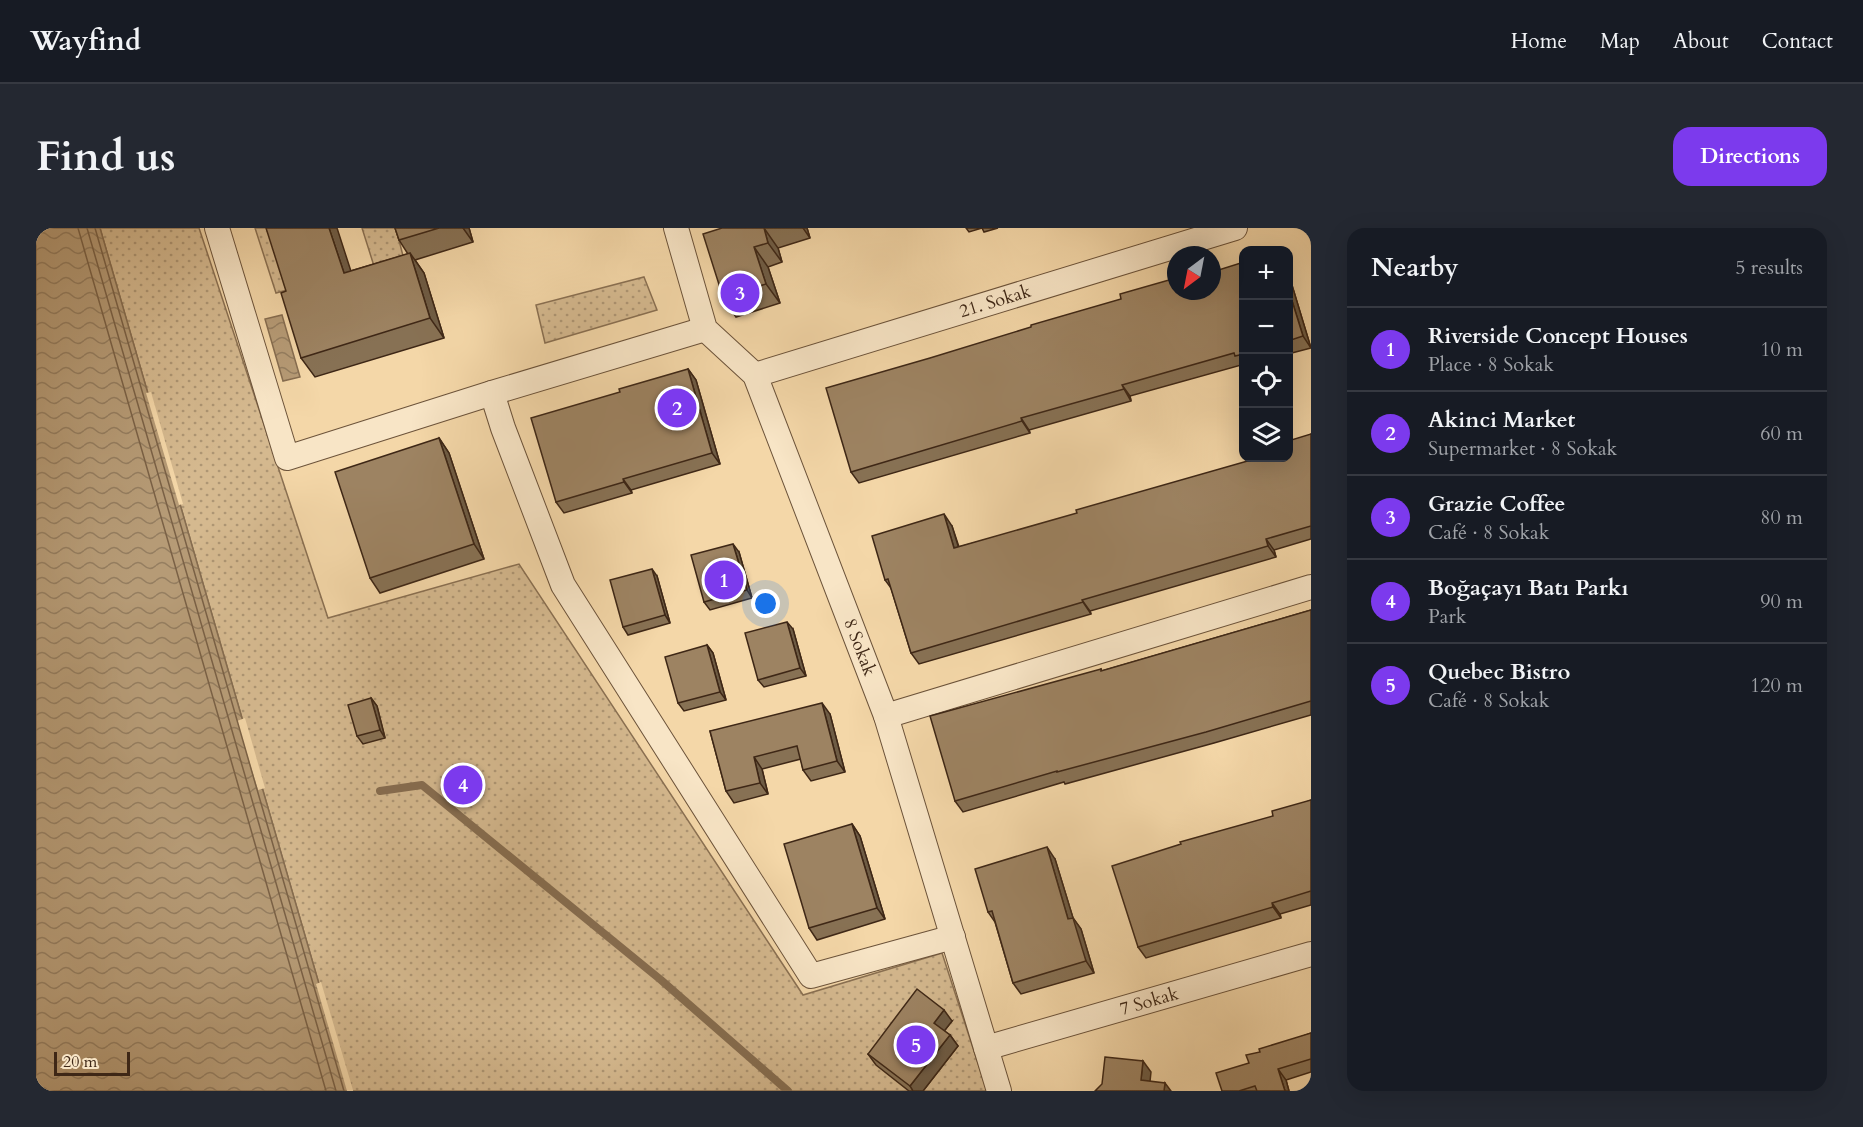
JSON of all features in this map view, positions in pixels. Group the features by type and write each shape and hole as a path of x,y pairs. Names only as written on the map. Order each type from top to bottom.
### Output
{"street":[{"path":"217,228 287,458 705,329 676,228"},
{"name":"21. Sokak","path":"755,375 1235,228"},
{"name":"8 Sokak","path":"705,329 755,375 886,716 999,1091"},
{"path":"492,393 563,585 811,976 953,937"},
{"path":"886,716 1311,587"},
{"name":"7 Sokak","path":"986,1047 1311,954"}],"shaded area":[{"path":"100,228 199,228 328,618 519,564 803,995 942,953 987,1091 350,1091"},
{"path":"255,228 268,228 287,290 276,293"},
{"path":"362,228 396,228 403,256 374,266"},
{"path":"644,277 657,310 545,343 536,305"}],"water":[{"path":"36,228 100,228 350,1091 36,1091"},
{"path":"282,315 300,377 283,381 265,319"}],"pier":[{"path":"151,392 183,504 179,505 146,393"},
{"path":"245,718 265,788 258,790 237,721"},
{"path":"321,982 353,1091 347,1091 316,984"}],"building":[{"path":"266,228 329,228 344,273 410,253 430,318 301,358 281,293 286,291"},
{"path":"395,228 439,228 399,240"},
{"path":"722,228 764,228 768,243 754,247 766,284 723,297 703,234"},
{"path":"1239,264 1239,355 1235,356 1234,353 1122,385 1124,389 1021,418 1022,421 851,472 826,388 1121,299 1120,294 1167,281 1167,300 1221,300 1221,269"},
{"path":"1293,304 1303,336 1293,339"},
{"path":"688,369 712,453 623,479 624,482 556,502 531,418"},
{"path":"1311,434 1311,526 1266,539 1268,546 911,653 872,536 944,514 954,548 1244,462 1293,462 1293,439"},
{"path":"439,438 474,544 370,578 335,472"},
{"path":"733,544 747,590 704,602 691,555"},
{"path":"652,569 665,615 623,627 610,580"},
{"path":"1311,610 1311,701 955,801 930,716 1101,669 1101,671"},
{"path":"787,622 800,668 758,680 745,633"},
{"path":"707,645 720,692 678,703 665,657"},
{"path":"371,698 380,730 357,736 348,705"},
{"path":"822,703 837,761 803,770 797,746 754,757 760,783 726,791 710,731"},
{"path":"1311,800 1311,891 1272,903 1273,907 1138,947 1112,866 1181,844 1180,842 1273,816 1272,811"},
{"path":"852,824 877,908 809,928 784,844"},
{"path":"1047,847 1068,919 1073,918 1086,961 1013,983 992,911 988,912 975,869"},
{"path":"917,989 944,1010 934,1023 950,1035 910,1086 868,1054"},
{"path":"1311,1033 1311,1059 1278,1069 1285,1091 1257,1091 1255,1086 1239,1091 1222,1091 1216,1073 1249,1063 1246,1055 1260,1052 1259,1049"},
{"path":"1105,1057 1143,1061 1141,1080 1165,1083 1164,1091 1095,1091 1102,1084"}],"waterway":[{"path":"380,791 422,785 661,980 788,1091"}],"place":[{"name":"Grazie Coffee","path":"740,293"},
{"name":"Akinci Market","path":"677,408"},
{"name":"Riverside Concept Houses","path":"724,580"},
{"name":"Boğaçayı Batı Parkı","path":"463,785"},
{"name":"Quebec Bistro","path":"916,1045"}]}
